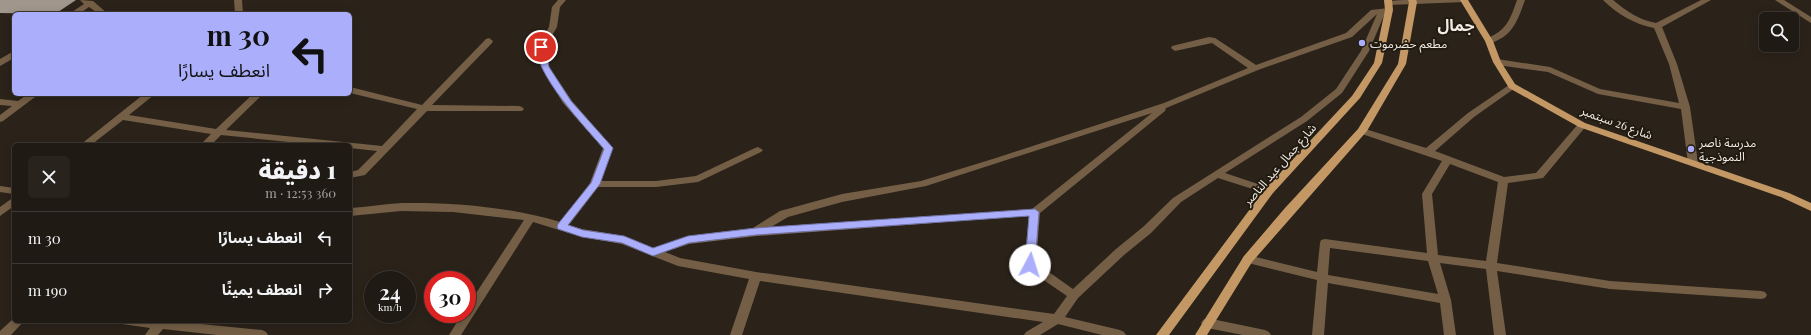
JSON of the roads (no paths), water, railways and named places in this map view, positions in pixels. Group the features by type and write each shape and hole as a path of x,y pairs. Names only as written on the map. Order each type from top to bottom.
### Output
{"main road":[{"name":"شارع 26 سبتمبر","path":"1464,0 1489,42 1497,62 1512,86 1582,125 1785,195 1811,207"},
{"path":"1201,335 1248,259 1289,211 1362,131 1402,64 1413,1"},
{"name":"شارع جمال عبد الناصر","path":"1162,335 1269,191 1355,98 1378,63 1387,6"}],"street":[{"path":"238,0 239,12"},
{"path":"562,0 556,7 553,26 541,47 545,67 568,103 608,148 595,184 562,227"},
{"path":"756,232 784,214 842,198 922,184 1167,105 1254,68 1349,34 1374,12 1387,6 1413,1 1464,0"},
{"path":"1489,42 1502,36 1510,28 1521,0"},
{"path":"1607,0 1612,2 1617,9 1643,24 1657,26 1707,0"},
{"path":"1779,0 1811,21"},
{"path":"75,12 87,2 101,12"},
{"path":"1030,335 1057,319 1074,295 1120,252 1147,230 1177,200 1304,119 1339,91 1365,51 1387,6"},
{"path":"1657,26 1672,64 1685,107 1693,163"},
{"path":"1175,48 1209,40 1215,41 1254,68"},
{"path":"352,174 361,173 489,41"},
{"path":"0,63 12,55"},
{"path":"1497,62 1550,70 1598,91 1685,107"},
{"path":"1428,152 1471,115 1512,86"},
{"path":"352,90 424,108 519,109"},
{"path":"0,119 31,96"},
{"path":"88,143 147,96"},
{"path":"207,143 256,96"},
{"path":"0,102 20,104"},
{"path":"653,252 688,240 756,232 1035,212 1167,105"},
{"path":"121,117 218,132 329,143"},
{"path":"1362,131 1428,152 1503,180 1538,176 1582,125"},
{"path":"352,145 385,149"},
{"path":"595,184 656,184 698,179 758,150"},
{"path":"1447,160 1427,194 1433,259 1444,300 1450,335"},
{"path":"1217,174 1269,191"},
{"path":"1500,335 1491,266 1503,180"},
{"path":"0,189 12,191"},
{"path":"0,212 12,203"},
{"path":"352,212 401,207 453,208 531,217 582,233 624,240 678,262 756,276 1057,319 1120,335"},
{"path":"1035,212 1030,265 1074,295"},
{"path":"455,335 531,217"},
{"path":"1318,335 1324,278 1325,243 1491,266 1610,285 1761,295"},
{"path":"1248,259 1324,278 1444,300"},
{"path":"736,335 756,276"},
{"path":"3,335 16,323"},
{"path":"151,335 163,323 262,335"},
{"path":"1208,323 1265,335"}],"place":[{"name":"مطعم حضرموت","path":"1362,43"},
{"name":"مدرسة ناصر النموذجية","path":"1691,149"}],"district":[{"name":"جمال","path":"1456,24"}]}
